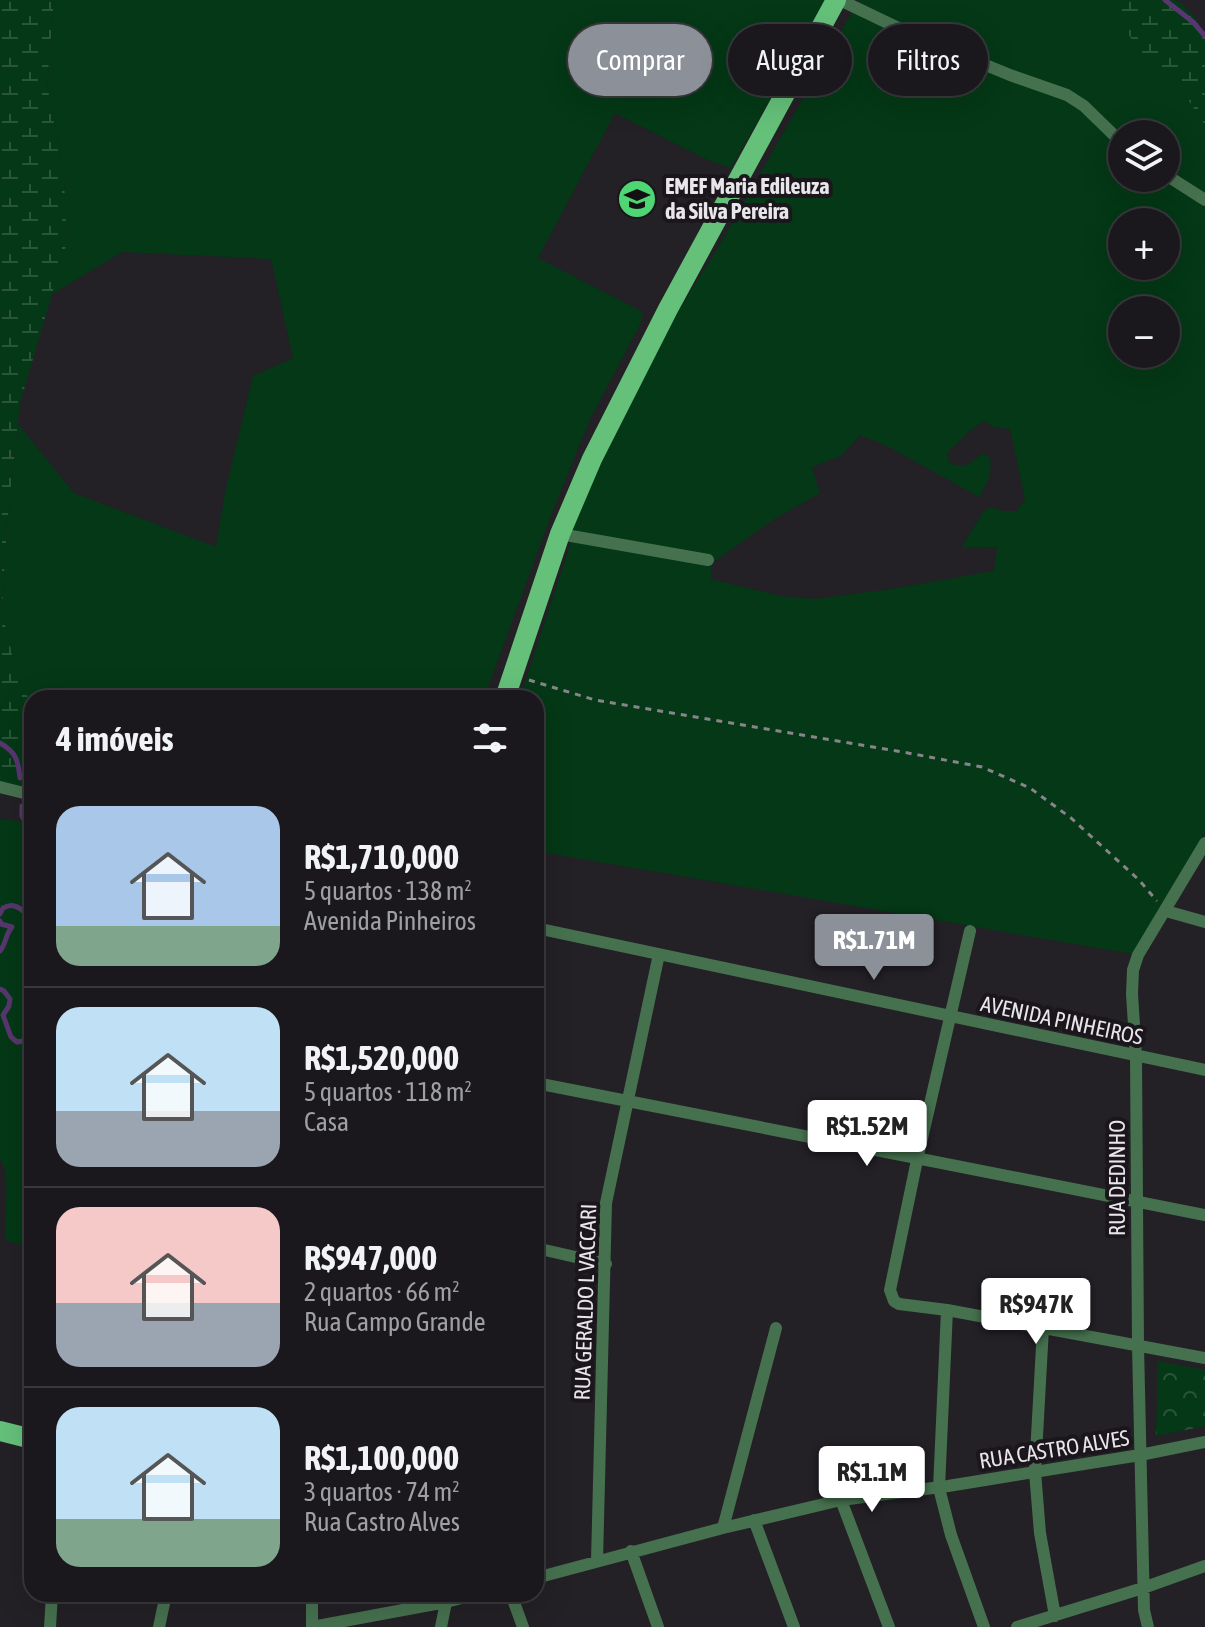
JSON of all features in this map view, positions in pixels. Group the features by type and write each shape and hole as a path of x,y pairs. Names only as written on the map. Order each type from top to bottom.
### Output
{"main road":[{"path":"508,690 560,534 592,459 668,309 838,0"},
{"path":"0,1431 24,1437"}],"street":[{"path":"838,0 915,36 1067,95 1084,106 1108,129"},
{"path":"1180,184 1205,200"},
{"path":"560,534 708,560"},
{"path":"0,787 24,793"},
{"name":"RUA DEDINHO","path":"1148,1627 1143,1588 1133,970 1138,955 1205,843"},
{"path":"1166,911 1205,922"},
{"name":"AVENIDA PINHEIROS","path":"544,930 1205,1070"},
{"path":"970,931 917,1160 891,1297 899,1304 947,1310 1205,1358"},
{"name":"RUA GERALDO L VACCARI","path":"597,1561 606,1203 659,954"},
{"path":"544,1085 1205,1215"},
{"path":"544,1250 606,1264"},
{"path":"947,1310 939,1488 951,1535 984,1627"},
{"path":"723,1528 776,1328"},
{"path":"1043,1328 1035,1472 1040,1533 1055,1616"},
{"name":"RUA CASTRO ALVES","path":"544,1576 631,1551 841,1500 939,1488 1205,1442"},
{"path":"841,1500 889,1627"},
{"path":"754,1520 794,1627"},
{"path":"631,1551 658,1627"},
{"path":"1017,1627 1205,1566"},
{"path":"50,1627 52,1602"},
{"path":"159,1627 164,1602"},
{"path":"312,1602 312,1627 428,1602"},
{"path":"441,1627 446,1602"},
{"path":"514,1602 523,1627"}],"path":[{"path":"514,675 595,700 982,767 1030,788 1071,818 1139,880 1166,911"}],"green space":[{"path":"0,0 54,0 47,84 64,179 67,243 20,403 7,525 2,612 18,679 24,690 24,794 0,788"},
{"path":"54,0 826,0 812,24 728,24 728,96 772,96 731,168 703,158 615,113 538,258 643,312 641,323 590,419 487,690 24,690 18,679 2,612 18,424 74,493 216,547 226,488 253,376 293,358 271,259 122,252 51,295 67,243 64,179 47,84"},
{"path":"859,0 1091,0 1121,23 1145,60 1180,88 1205,125 1205,832 1132,954 544,852 544,690 523,690 571,542 568,533 635,380 719,246 804,96 852,96 852,24 845,24","holes":["985,421 993,427 1010,429 1025,499 1017,511 990,507 983,512 961,548 997,547 994,571 815,599 780,596 711,579 712,563 773,520 820,493 812,467 841,456 860,435 889,447 979,497 989,478 990,458 984,453 965,466 950,464 947,453"]},
{"path":"1091,0 1175,0 1195,17 1205,37 1205,125 1180,88 1145,60 1121,23"},
{"path":"0,819 24,822 24,1246 6,1240 6,1176 0,1159"},
{"path":"1158,1361 1205,1370 1205,1426 1156,1436"}],"waterway":[{"path":"1165,0 1205,36"},
{"path":"0,743 15,757 20,778"},
{"path":"22,806 24,819"},
{"path":"0,914 6,907 24,911"},
{"path":"0,921 12,927 0,951"},
{"path":"0,989 10,999 3,1015 11,1037 17,1042 24,1040"}],"place":[{"name":"EMEF Maria Edileuza da Silva Pereira","path":"637,199"}]}
